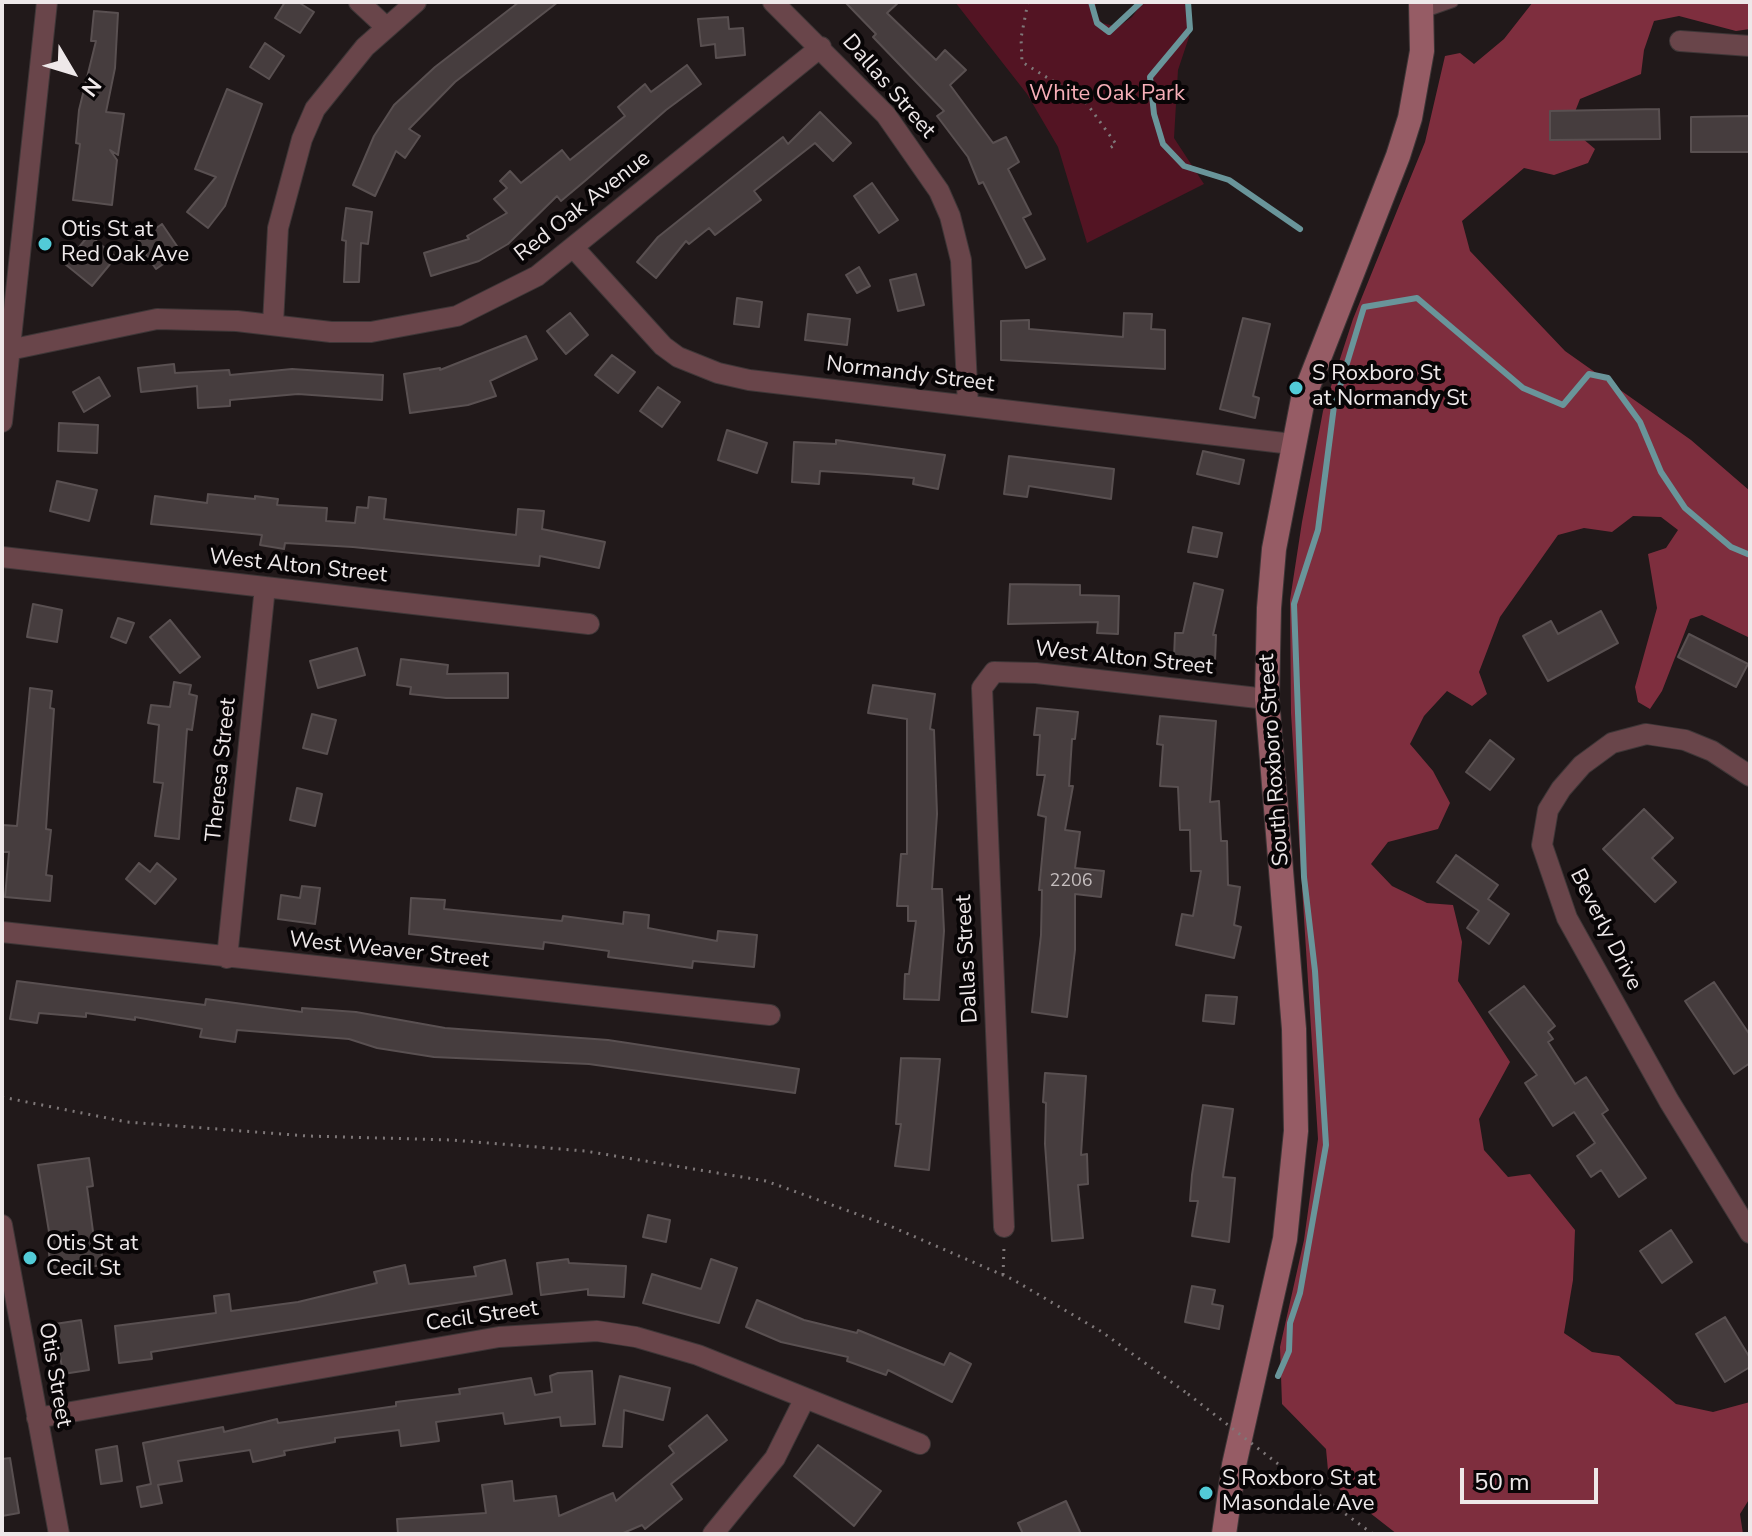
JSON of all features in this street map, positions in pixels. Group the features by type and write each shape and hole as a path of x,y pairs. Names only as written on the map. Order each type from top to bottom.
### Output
{"street":[{"path":"2,422 47,2"},
{"path":"359,2 386,27"},
{"path":"273,324 278,228 302,139 315,109 336,78 386,27 416,2"},
{"name":"Dallas Street","path":"773,2 821,47 896,127 930,174 950,216 961,260 968,406"},
{"name":"South Roxboro Street","path":"1224,1534 1237,1450 1285,1239 1293,1191 1296,1131 1294,1029 1267,699 1271,578 1292,444 1326,336 1398,156 1418,81 1422,8"},
{"path":"1680,41 1750,46"},
{"name":"Red Oak Avenue","path":"9,350 157,319 371,332 457,316 537,276 821,47"},
{"name":"Normandy Street","path":"573,247 663,346 698,366 749,380 1292,444"},
{"name":"West Alton Street","path":"2,557 589,624"},
{"name":"Theresa Street","path":"227,958 265,587"},
{"name":"West Alton Street","path":"982,688 994,672 1036,673 1267,699"},
{"name":"Dallas Street","path":"982,688 1004,1227"},
{"name":"Beverly Drive","path":"1750,776 1712,751 1685,740 1646,734 1612,743 1582,765 1561,789 1548,810 1542,845 1567,918 1669,1101 1750,1233"},
{"name":"West Weaver Street","path":"2,932 770,1015"},
{"name":"Otis Street","path":"2,1225 59,1534"},
{"name":"Cecil Street","path":"37,1418 499,1337 597,1331 658,1343 698,1355 920,1444"},
{"path":"713,1534 775,1458 804,1400"}],"lane":[{"path":"1422,8 1453,2"}],"path":[{"path":"1028,2 1021,38 1022,62 1085,101 1116,144 1107,150"},
{"path":"2,1097 127,1122 172,1127 307,1136 452,1140 585,1151 766,1181 890,1226 1003,1275 1102,1332 1373,1534"},
{"path":"1003,1275 1004,1227"}],"green space":[{"name":"White Oak Park","path":"955,2 1096,2 1095,12 1102,23 1118,27 1132,17 1143,2 1184,2 1190,20 1189,37 1178,70 1174,138 1204,184 1087,243 1058,147 1027,94"}],"shaded area":[{"path":"1533,2 1750,2 1750,29 1736,31 1679,16 1654,21 1644,50 1641,74 1580,99 1569,127 1595,149 1588,163 1554,175 1524,168 1462,221 1470,251 1565,351 1691,440 1750,491 1750,638 1702,615 1690,619 1662,691 1650,709 1638,702 1635,687 1657,608 1648,554 1666,548 1678,530 1661,517 1633,516 1612,532 1584,528 1558,535 1500,617 1479,672 1487,694 1472,706 1447,691 1424,716 1410,744 1433,771 1450,803 1438,829 1388,842 1371,864 1392,886 1427,903 1453,905 1462,942 1458,981 1510,1062 1479,1119 1484,1150 1508,1177 1530,1174 1575,1230 1573,1280 1564,1333 1592,1352 1619,1356 1676,1404 1713,1412 1750,1402 1750,1498 1740,1514 1743,1534 1397,1534 1329,1481 1326,1449 1282,1404 1280,1347 1304,1240 1318,1139 1291,713 1290,600 1302,522 1323,411 1353,319 1425,142 1445,56 1460,53 1474,64 1504,39"}],"building":[{"path":"285,2 298,2 314,12 300,33 275,18"},
{"path":"519,2 558,2 455,82 409,129 420,136 405,158 396,151 375,196 353,185 374,136 394,105 435,67"},
{"path":"845,2 899,2 887,13 936,60 945,50 966,70 950,85 993,143 1006,137 1019,162 1008,169 1031,214 1023,218 1045,259 1026,268 983,182 979,184 968,157 937,116 944,111 873,37 876,34"},
{"path":"94,11 118,13 115,68 106,112 124,114 118,155 110,150 117,160 112,205 73,200 80,144 76,143 79,110 96,41 91,41"},
{"path":"728,17 729,29 743,28 745,55 716,58 715,44 701,46 698,19"},
{"path":"265,43 284,56 269,79 250,67"},
{"path":"687,65 701,84 666,110 561,201 557,196 508,244 479,261 431,276 424,253 469,239 467,236 507,213 494,199 507,188 500,181 510,171 521,183 562,150 570,160 625,116 618,107 645,84 651,92"},
{"path":"227,89 262,104 225,206 208,228 187,212 216,177 195,169"},
{"path":"1659,109 1660,139 1550,140 1550,111"},
{"path":"820,112 851,143 833,161 815,143 754,191 761,200 715,235 709,228 689,244 686,241 656,278 637,262 658,237 783,137 788,144"},
{"path":"1750,116 1750,152 1691,152 1691,117"},
{"path":"872,183 898,220 879,233 854,196"},
{"path":"346,208 372,212 368,244 361,243 359,282 344,282 346,241 342,240"},
{"path":"162,224 181,252 156,269 137,242"},
{"path":"89,235 116,257 92,286 65,264"},
{"path":"859,267 870,286 857,293 846,275"},
{"path":"916,274 924,305 898,311 890,280"},
{"path":"737,298 762,302 759,327 734,324"},
{"path":"570,313 588,335 566,354 547,331"},
{"path":"1124,313 1152,314 1151,329 1165,330 1165,369 1001,360 1001,321 1029,320 1029,329 1123,337"},
{"path":"808,314 850,319 847,345 805,340"},
{"path":"1243,318 1270,324 1253,396 1259,398 1255,418 1220,409"},
{"path":"526,336 537,359 490,381 496,396 468,405 410,413 404,374 440,370"},
{"path":"612,355 635,372 618,393 595,375"},
{"path":"174,364 175,373 229,370 230,375 292,369 383,375 382,400 298,394 230,400 230,406 198,408 197,386 141,392 138,368"},
{"path":"99,377 110,396 84,412 73,392"},
{"path":"658,387 680,402 662,427 640,411"},
{"path":"59,423 98,425 97,453 58,451"},
{"path":"727,430 767,443 757,473 718,460"},
{"path":"836,440 945,455 938,489 913,484 914,478 820,471 819,484 792,482 794,442 836,444"},
{"path":"1203,451 1244,460 1239,484 1197,474"},
{"path":"1009,456 1114,469 1111,499 1029,486 1027,497 1004,494"},
{"path":"57,481 97,490 89,521 50,511"},
{"path":"208,494 255,499 255,496 278,499 277,505 327,508 326,521 355,523 357,507 368,508 369,497 386,499 384,519 516,535 518,509 544,511 542,529 605,542 599,568 540,556 539,566 353,547 285,543 284,549 260,545 262,535 151,524 155,496 207,503"},
{"path":"1193,527 1222,533 1217,557 1188,552"},
{"path":"1194,583 1223,590 1213,635 1216,635 1215,661 1174,658 1175,633 1183,633"},
{"path":"1010,584 1080,585 1080,595 1119,596 1118,634 1097,633 1098,622 1008,624"},
{"path":"33,604 62,610 57,642 27,637"},
{"path":"1601,611 1618,643 1548,681 1523,636 1551,621 1558,634"},
{"path":"118,618 134,623 126,643 111,637"},
{"path":"170,620 200,657 180,673 150,637"},
{"path":"1689,634 1748,664 1736,687 1678,657"},
{"path":"357,648 365,675 318,688 310,661"},
{"path":"401,659 448,665 447,674 508,673 508,698 446,698 410,694 411,687 397,685"},
{"path":"174,682 191,685 189,694 197,696 192,730 187,729 179,839 155,836 163,783 154,782 159,725 148,723 151,705 170,707"},
{"path":"873,685 935,694 930,729 934,730 937,814 932,889 942,889 944,931 939,1000 904,999 905,974 909,974 916,921 908,921 908,906 897,906 901,854 907,854 907,719 868,713"},
{"path":"30,688 52,691 50,708 54,709 46,829 51,830 46,875 52,876 50,901 5,897 9,852 2,852 2,825 17,826"},
{"path":"1037,708 1078,712 1075,739 1072,739 1069,786 1073,786 1065,830 1080,832 1075,868 1104,871 1101,897 1075,894 1075,950 1067,1017 1032,1012 1041,935 1042,890 1039,890 1046,817 1038,815 1045,775 1037,775 1040,735 1034,735"},
{"path":"312,714 336,720 327,754 303,748"},
{"path":"1160,716 1216,721 1210,802 1219,801 1221,841 1227,841 1228,885 1240,887 1234,925 1241,927 1234,958 1176,945 1182,914 1193,916 1201,871 1191,871 1190,830 1180,830 1178,787 1160,786 1163,745 1157,744"},
{"path":"1490,740 1514,759 1490,790 1466,772"},
{"path":"297,788 322,794 315,826 290,820"},
{"path":"1644,809 1673,838 1652,858 1676,882 1655,902 1603,849"},
{"path":"1456,855 1498,885 1488,899 1509,914 1489,944 1467,928 1479,911 1437,882"},
{"path":"139,863 150,872 157,863 176,879 155,904 126,879"},
{"path":"302,886 320,888 315,924 278,919 281,895 300,898"},
{"path":"411,898 445,900 444,909 562,921 563,916 623,924 624,912 649,915 648,928 717,941 718,931 757,935 754,967 693,961 692,968 608,957 609,951 544,942 543,949 409,934"},
{"path":"17,981 205,1005 206,999 302,1012 302,1008 356,1012 445,1028 608,1040 799,1069 795,1093 589,1064 434,1057 377,1048 349,1039 237,1030 235,1042 200,1037 202,1029 135,1017 135,1020 86,1013 86,1017 39,1013 37,1023 10,1019"},
{"path":"1714,982 1750,1035 1750,1063 1734,1074 1685,1001"},
{"path":"1524,986 1555,1026 1548,1032 1553,1039 1548,1042 1575,1084 1586,1077 1608,1110 1602,1114 1646,1178 1619,1197 1601,1170 1591,1177 1577,1156 1595,1143 1574,1112 1553,1126 1525,1083 1537,1075 1489,1012"},
{"path":"1206,995 1237,997 1234,1024 1203,1021"},
{"path":"901,1058 940,1059 929,1170 895,1166 901,1124 896,1124"},
{"path":"1045,1073 1086,1076 1081,1155 1087,1154 1088,1184 1078,1185 1083,1238 1052,1241 1045,1144 1046,1103 1043,1102"},
{"path":"1203,1105 1233,1109 1223,1177 1235,1178 1229,1242 1192,1236 1198,1201 1190,1201 1192,1175"},
{"path":"89,1158 93,1186 87,1187 94,1239 100,1238 103,1265 51,1272 48,1244 51,1244 38,1165"},
{"path":"648,1215 670,1220 666,1242 643,1237"},
{"path":"1671,1230 1692,1262 1662,1283 1640,1251"},
{"path":"568,1259 569,1263 626,1266 624,1297 588,1295 588,1289 541,1295 537,1263"},
{"path":"711,1259 737,1268 719,1323 643,1303 652,1274 701,1289"},
{"path":"505,1260 512,1294 151,1352 152,1359 119,1363 115,1326 216,1313 214,1296 229,1294 231,1311 298,1302 377,1283 374,1272 405,1265 409,1284 476,1276 474,1267"},
{"path":"1192,1286 1215,1290 1212,1304 1223,1306 1219,1329 1185,1322"},
{"path":"757,1300 804,1320 857,1333 858,1330 944,1365 950,1353 971,1364 952,1402 888,1370 886,1375 847,1361 848,1357 781,1342 746,1327"},
{"path":"1725,1317 1750,1358 1750,1367 1725,1382 1696,1334"},
{"path":"81,1320 89,1370 63,1374 55,1324"},
{"path":"592,1371 595,1424 561,1426 560,1417 505,1424 503,1413 436,1422 439,1441 401,1446 399,1430 335,1438 335,1442 284,1451 285,1455 253,1462 250,1450 178,1461 182,1481 158,1485 162,1503 141,1507 137,1487 151,1484 143,1443 223,1427 224,1432 277,1419 278,1423 396,1406 396,1402 460,1394 459,1389 531,1378 535,1395 552,1392 550,1376"},
{"path":"620,1376 670,1388 663,1420 624,1410 622,1447 603,1446"},
{"path":"707,1415 727,1440 671,1484 682,1499 645,1529 642,1525 621,1534 398,1534 397,1519 486,1513 482,1485 512,1481 514,1501 556,1496 559,1516 613,1493 616,1501 674,1453 669,1446"},
{"path":"818,1445 881,1491 854,1526 794,1476"},
{"path":"117,1446 122,1481 101,1484 96,1450"},
{"path":"10,1458 19,1513 2,1516 2,1459"},
{"path":"1066,1501 1081,1534 1023,1534 1018,1523"}],"waterway":[{"path":"1091,2 1097,23 1109,32 1141,2"},
{"path":"1188,2 1190,29 1150,77 1154,114 1163,144 1184,166 1229,180 1300,229"},
{"path":"1278,1376 1289,1351 1290,1323 1300,1293 1326,1145 1315,971 1304,877 1294,604 1318,530 1334,406 1364,307 1417,298 1523,388 1563,405 1589,374 1608,378 1640,422 1661,472 1685,508 1731,547 1750,555"}],"place":[{"name":"Otis St at Red Oak Ave","path":"45,244"},
{"name":"S Roxboro St at Normandy St","path":"1296,388"},
{"name":"Otis St at Cecil St","path":"30,1258"},
{"name":"S Roxboro St at Masondale Ave","path":"1206,1493"}]}
